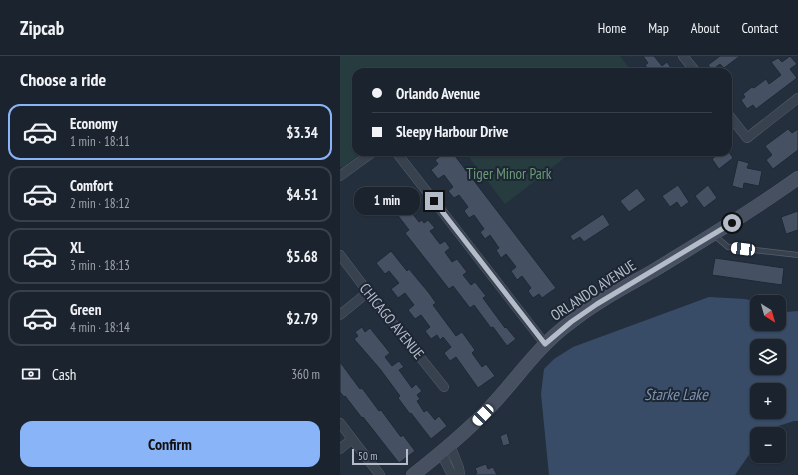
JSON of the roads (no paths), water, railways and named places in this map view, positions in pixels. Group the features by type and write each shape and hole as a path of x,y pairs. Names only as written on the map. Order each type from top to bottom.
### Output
{"street":[{"path":"684,56 693,68"},
{"path":"732,119 747,138 798,98"},
{"path":"340,176 368,156"},
{"path":"399,156 545,344"},
{"name":"ORLANDO AVENUE","path":"413,475 446,449 493,404 545,344 571,322 597,304 741,218 798,178"},
{"name":"CHICAGO AVENUE","path":"340,255 444,387"},
{"path":"340,315 368,292"},
{"path":"340,424 380,475"},
{"path":"340,449 352,439"},
{"path":"446,449 452,475"},
{"path":"446,449 459,468 460,475"}],"lane":[{"path":"714,234 728,247 798,255"}],"water":[{"name":"Starke Lake","path":"709,297 750,300 750,331 786,331 786,312 798,311 798,421 775,427 750,427 750,453 735,475 549,475 541,394 544,369 554,359 573,347"}],"park label":[{"name":"Tiger Minor Park","path":"509,173"}]}
